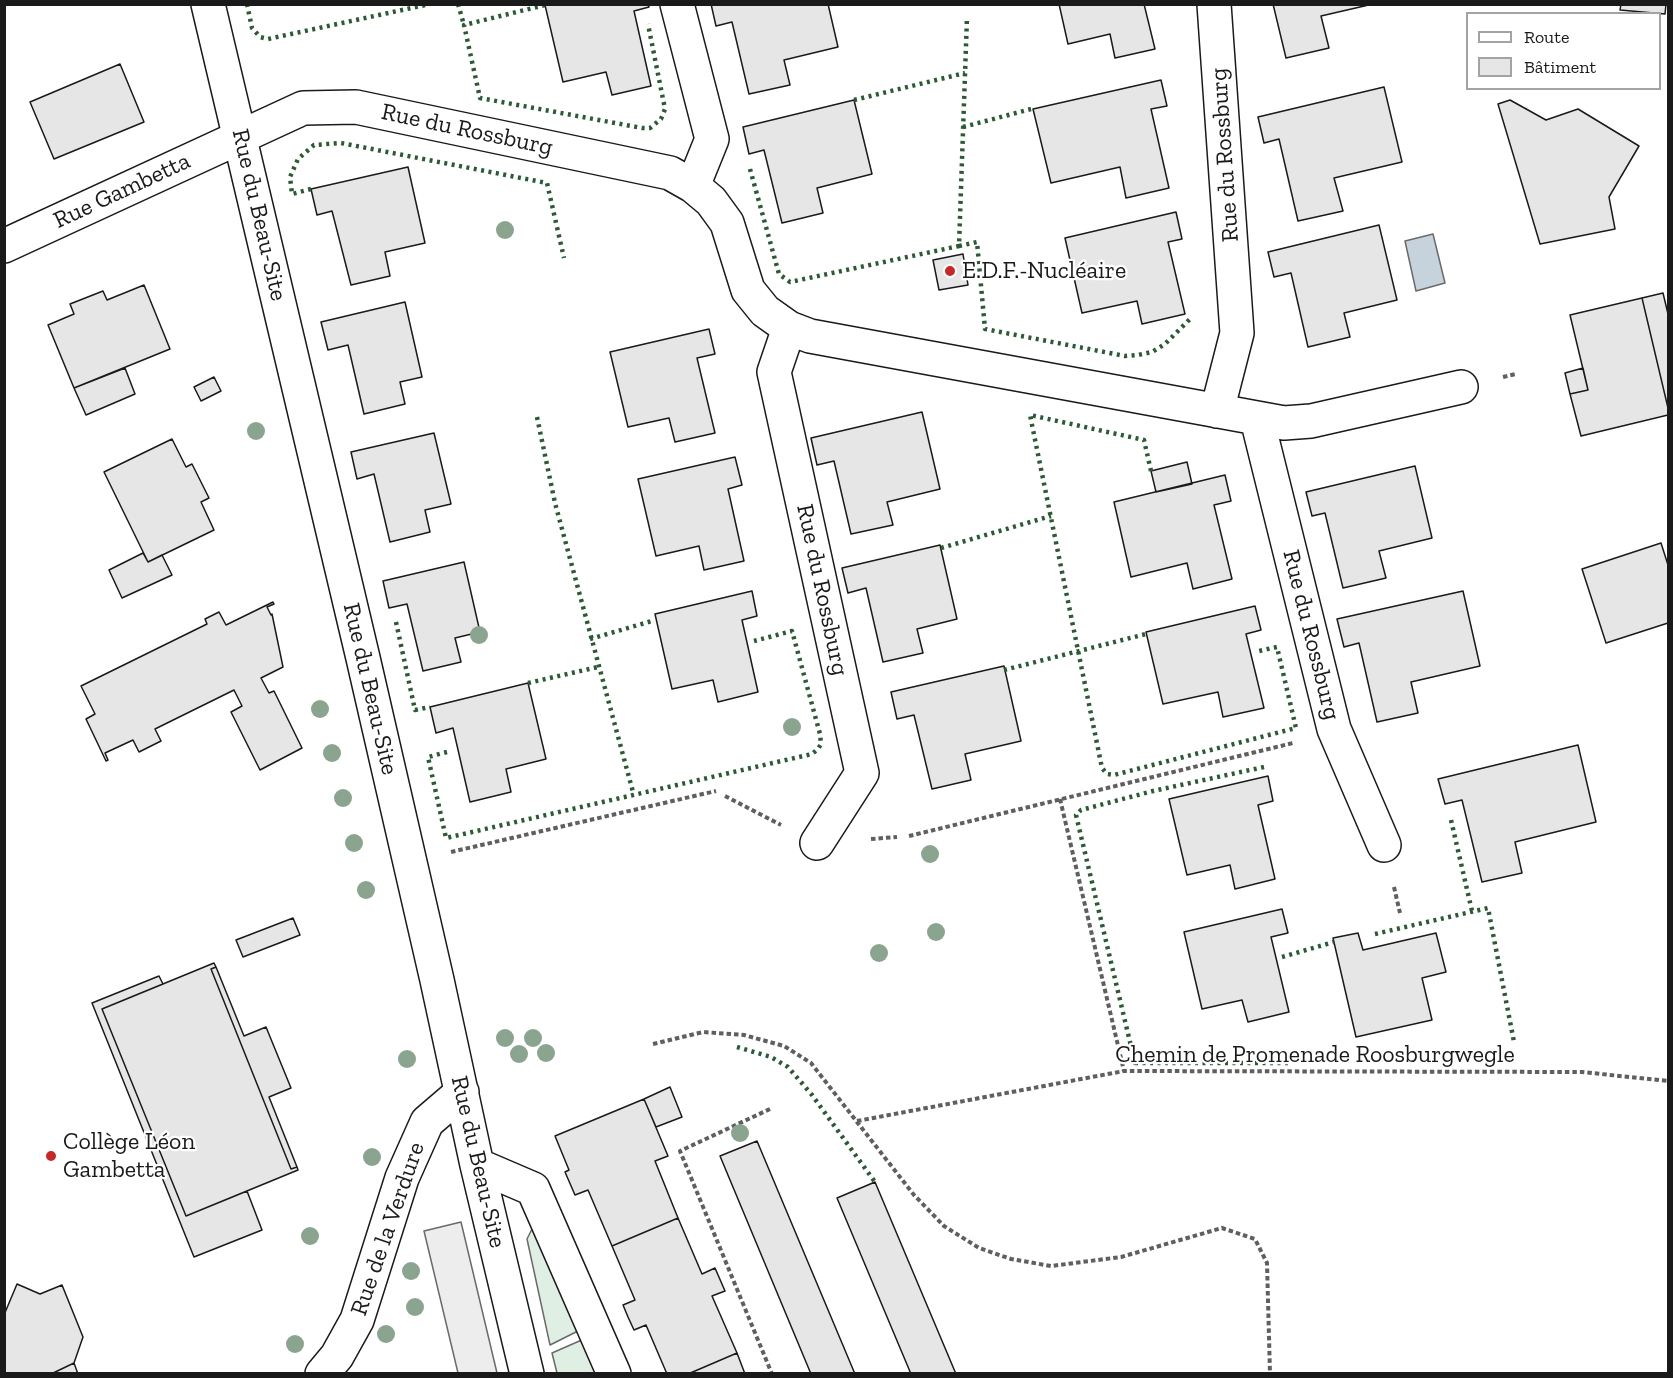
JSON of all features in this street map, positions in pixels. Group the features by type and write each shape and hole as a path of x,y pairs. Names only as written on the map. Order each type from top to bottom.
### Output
{"street":[{"name":"Rue du Beau-Site","path":"208,4 438,980 477,1165 527,1374"},
{"path":"677,4 712,139 693,186"},
{"name":"Rue du Rossburg","path":"1214,4 1237,333 1217,411"},
{"name":"Rue du Rossburg","path":"240,135 303,108 356,107 670,173 693,186 711,201 727,223 747,290 765,311 789,328 810,336 1284,423 1311,421 1461,387"},
{"name":"Rue Gambetta","path":"4,246 240,135"},
{"name":"Rue du Rossburg","path":"789,328 774,372 862,773 818,843"},
{"name":"Rue du Rossburg","path":"1257,419 1335,729 1384,845"},
{"name":"Rue de la Verdure","path":"322,1374 337,1356 357,1320 402,1179 428,1122 462,1092"},
{"path":"477,1165 533,1189 614,1374"}],"path":[{"path":"909,836 1300,741"},
{"path":"447,852 716,791"},
{"path":"725,796 818,843"},
{"path":"1060,799 1124,1071"},
{"path":"653,1044 703,1032 744,1035 784,1046 811,1063 914,1195 944,1226 979,1248 1011,1259 1051,1266 1121,1257 1222,1228 1255,1239 1267,1263 1270,1374"},
{"name":"Chemin de Promenade Roosburgwegle","path":"857,1121 1124,1071 1582,1072 1668,1081"},
{"path":"770,1109 680,1151 772,1374"}],"green space":[{"path":"534,1225 580,1330 550,1345 527,1239"},
{"path":"584,1339 599,1373 557,1373 552,1353"}],"shaded area":[{"path":"1433,234 1445,283 1416,291 1405,241"},
{"path":"461,1222 497,1373 458,1373 424,1231"}],"building":[{"path":"648,4 649,7 634,11 651,86 612,95 606,72 563,82 545,5"},
{"path":"711,4 828,4 838,47 784,60 790,85 749,94 732,22 716,26"},
{"path":"1059,4 1144,4 1155,49 1115,58 1110,34 1068,44"},
{"path":"1273,4 1373,4 1321,16 1329,48 1286,58"},
{"path":"1621,4 1666,4 1665,14 1620,10"},
{"path":"120,64 144,122 54,159 30,102"},
{"path":"1161,80 1167,106 1151,109 1169,188 1126,198 1120,167 1051,183 1033,109"},
{"path":"1384,87 1402,162 1334,178 1343,211 1298,221 1279,139 1264,143 1258,117"},
{"path":"854,100 872,174 817,188 823,213 782,223 764,150 749,154 743,127"},
{"path":"1510,100 1546,120 1578,109 1639,146 1609,197 1615,229 1540,244 1498,104"},
{"path":"408,167 425,243 385,252 390,276 351,285 332,211 317,215 311,189"},
{"path":"1176,212 1182,239 1168,242 1185,314 1142,324 1137,301 1082,313 1065,238"},
{"path":"1379,225 1397,300 1344,313 1350,337 1308,347 1291,273 1274,277 1268,252"},
{"name":"E.D.F.-Nucléaire","path":"963,254 968,285 939,290 933,260"},
{"path":"144,285 170,349 74,388 48,325 74,314 70,304 103,291 107,300"},
{"path":"1663,293 1668,314 1668,408 1642,298"},
{"path":"1642,298 1668,415 1581,436 1570,394 1588,390 1570,315"},
{"path":"405,302 422,377 400,382 405,404 364,414 348,345 328,350 321,322"},
{"path":"709,329 715,354 697,358 715,433 675,442 669,418 628,427 610,352"},
{"path":"125,368 135,394 86,415 74,388"},
{"path":"1583,368 1588,390 1570,394 1565,373"},
{"path":"214,377 221,391 201,401 194,387"},
{"path":"922,412 940,489 887,502 893,525 851,534 834,461 817,465 811,438"},
{"path":"434,433 451,504 425,510 430,532 390,542 374,474 357,479 351,452"},
{"path":"172,439 186,467 192,464 209,498 201,502 214,530 148,562 104,472"},
{"path":"735,457 742,485 728,489 744,561 704,570 699,546 656,556 638,479"},
{"path":"1187,462 1192,484 1156,492 1151,471"},
{"path":"1415,466 1432,538 1379,551 1386,578 1343,588 1325,513 1312,516 1306,492"},
{"path":"1225,475 1231,501 1214,505 1232,579 1193,589 1187,563 1131,577 1114,502"},
{"path":"1661,543 1668,565 1668,623 1606,643 1582,569"},
{"path":"940,545 957,619 917,629 923,653 883,662 866,588 848,593 842,568"},
{"path":"143,553 148,562 162,555 172,575 122,598 109,570"},
{"path":"464,562 480,632 455,638 461,662 423,671 407,604 389,608 383,581"},
{"path":"752,591 757,616 742,620 758,692 718,702 713,680 672,689 655,614"},
{"path":"1463,591 1480,666 1411,682 1418,713 1377,722 1359,643 1344,647 1337,619"},
{"path":"273,602 274,604 267,607 272,614 283,667 261,678 269,693 274,691 302,748 260,770 231,712 242,706 234,690 155,729 161,741 139,752 133,740 105,753 108,760 106,761 86,719 95,714 81,686 207,624 205,619 219,612 226,625"},
{"path":"1255,606 1261,630 1246,634 1264,708 1223,717 1218,692 1163,704 1146,632"},
{"path":"1004,666 1021,741 965,754 971,780 932,789 914,715 897,719 891,692"},
{"path":"528,683 546,759 506,769 511,792 470,802 453,728 436,733 430,707"},
{"path":"1578,745 1596,822 1515,842 1522,873 1482,882 1462,800 1445,804 1438,779"},
{"path":"1268,776 1273,801 1258,805 1275,879 1235,889 1230,865 1187,875 1169,799"},
{"path":"1282,909 1288,933 1271,937 1289,1012 1248,1022 1242,1000 1202,1009 1184,932"},
{"path":"293,918 300,935 243,957 236,940"},
{"path":"1358,933 1363,950 1436,933 1446,972 1422,978 1432,1020 1356,1037 1333,938"},
{"path":"214,963 216,967 211,969 291,1169 297,1167 298,1170 186,1216 102,1009"},
{"path":"216,967 244,1036 266,1027 291,1088 269,1097 297,1167 291,1169 211,969"},
{"path":"159,976 163,984 102,1009 186,1216 247,1191 262,1230 194,1257 92,1003"},
{"path":"670,1087 682,1117 656,1127 644,1099"},
{"path":"644,1099 668,1156 655,1161 678,1218 612,1246 588,1190 575,1195 565,1172 569,1170 555,1136"},
{"path":"757,1141 855,1374 811,1374 720,1156"},
{"path":"875,1182 956,1374 911,1374 837,1198"},
{"path":"678,1218 702,1274 715,1268 725,1291 712,1296 737,1353 688,1374 667,1374 646,1325 634,1330 628,1317 623,1305 635,1300 612,1246"},
{"path":"17,1284 40,1294 62,1285 83,1337 74,1363 51,1374 4,1374 4,1315"},
{"path":"737,1353 745,1374 688,1374"},
{"path":"74,1363 78,1374 51,1374"}],"hedge":[{"path":"247,4 252,28 260,37 268,39 430,4"},
{"path":"458,4 464,25"},
{"path":"545,5 464,25 480,98 650,128 661,119 665,109 648,24"},
{"path":"750,169 779,274 790,282 959,246 967,17"},
{"path":"854,100 965,73"},
{"path":"963,127 1031,109"},
{"path":"311,189 292,194 290,177 298,159 314,145 341,143 547,183 564,258"},
{"path":"959,246 977,242 985,329 1125,356 1152,352 1165,344 1191,318"},
{"path":"1151,471 1144,440 1030,415 1102,768 1107,774 1114,775 1296,728 1277,647 1259,651"},
{"path":"537,417 555,503 633,792"},
{"path":"941,548 1051,516"},
{"path":"590,639 652,621"},
{"path":"396,622 415,710 430,707"},
{"path":"447,752 428,757 446,838 812,754 821,744 820,734 792,631 754,641"},
{"path":"1004,670 1146,634"},
{"path":"528,683 598,667"},
{"path":"1264,767 1153,791 1081,810 1076,815 1135,1063 1291,1063"},
{"path":"1451,820 1472,911"},
{"path":"1375,934 1488,908 1514,1042"},
{"path":"1282,957 1334,942"},
{"path":"737,1047 771,1057 788,1067 812,1095 875,1182"}],"place":[{"name":"E.D.F.-Nucléaire","path":"950,271"},
{"name":"Collège Léon Gambetta","path":"51,1156"}]}
